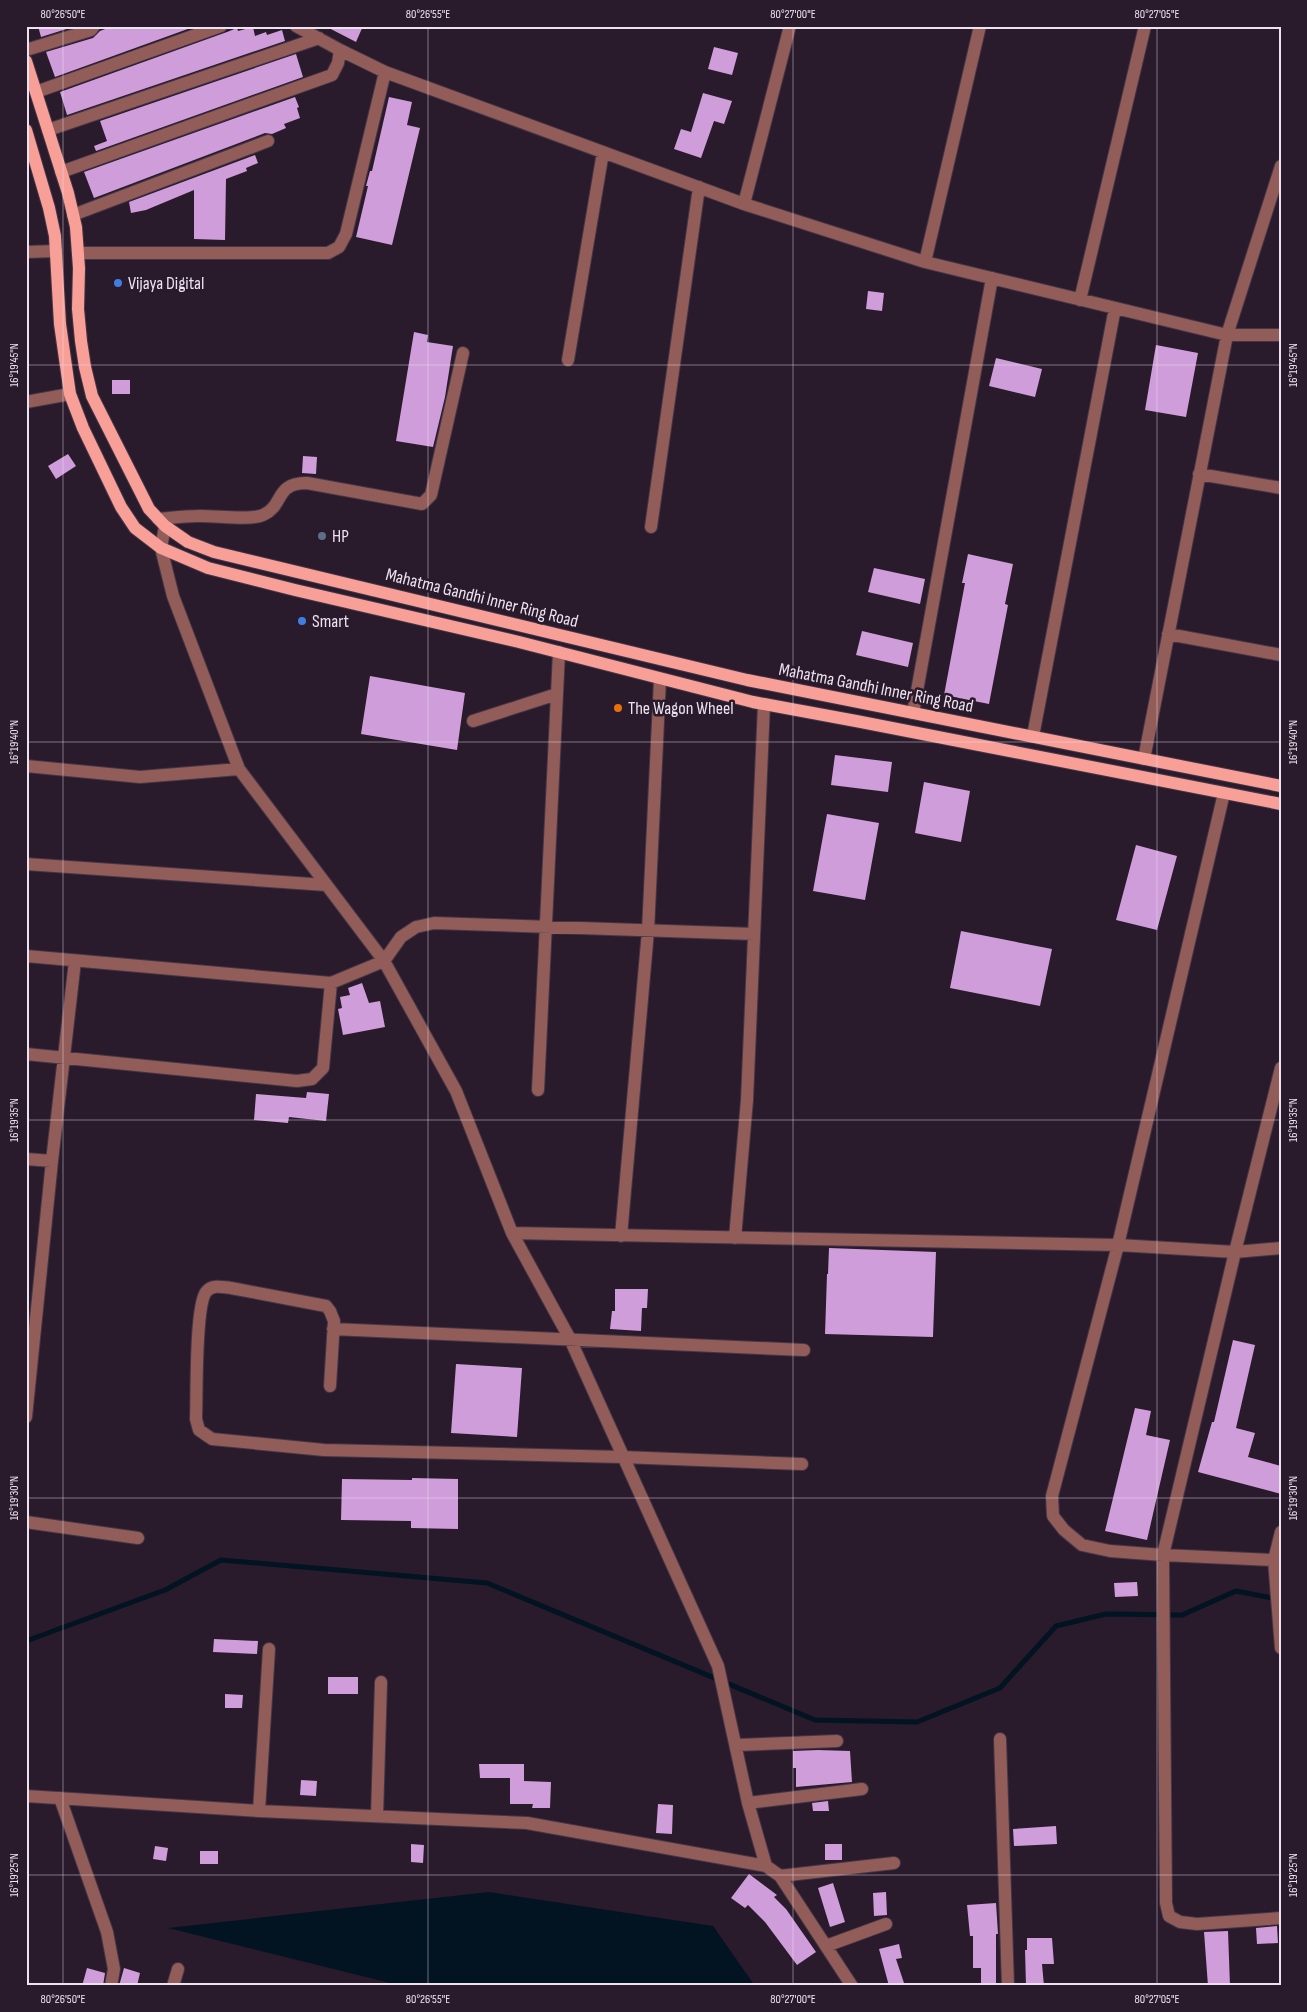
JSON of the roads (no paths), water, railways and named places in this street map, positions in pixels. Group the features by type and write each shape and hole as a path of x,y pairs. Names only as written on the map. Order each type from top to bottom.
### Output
{"main road":[{"name":"Mahatma Gandhi Inner Ring Road","path":"26,61 73,215 78,253 78,309 81,341 92,396 149,509 161,523 188,542 223,554 738,678 1281,786"},
{"name":"Mahatma Gandhi Inner Ring Road","path":"26,130 49,208 55,236 60,324 70,394 83,428 122,507 135,528 161,548 208,568 559,652 764,704 1281,804"}],"street":[{"path":"26,50 91,30 94,26"},
{"path":"36,92 221,26"},
{"path":"296,26 314,32 340,50 385,72 744,204 925,262 1227,335 1281,335"},
{"path":"744,204 790,26"},
{"path":"925,262 980,26"},
{"path":"1080,300 1145,26"},
{"path":"48,130 314,32"},
{"path":"61,172 332,75 338,63 340,50"},
{"path":"78,253 328,253 339,247 346,234 385,72"},
{"path":"73,215 268,141"},
{"path":"568,360 602,152"},
{"path":"1144,758 1227,335 1281,166"},
{"path":"651,527 699,187"},
{"path":"26,252 56,250"},
{"path":"913,712 992,278"},
{"path":"1033,736 1115,308"},
{"path":"463,353 431,495 422,504 307,483 294,483 285,489 272,509 258,517 197,516 161,523 161,548 174,596 239,769 384,961 456,1091 512,1233 570,1339 718,1666 737,1745 748,1803 766,1866"},
{"path":"26,402 70,394"},
{"path":"1200,474 1281,488"},
{"path":"1168,634 1281,655"},
{"path":"538,1090 559,652"},
{"path":"622,1236 648,931 660,678"},
{"path":"473,721 557,694"},
{"path":"735,1238 747,1100 764,704"},
{"path":"26,766 140,777 239,769"},
{"path":"1224,793 1118,1245 1052,1496 1053,1516 1064,1530 1082,1545 1110,1551 1274,1560"},
{"path":"26,864 326,885"},
{"path":"26,956 331,983 384,961 401,937 416,927 434,923 754,934"},
{"path":"26,1417 52,1161 75,961"},
{"path":"26,1054 297,1081 312,1079 323,1068 331,983"},
{"path":"1281,1068 1163,1555 1166,1903 1169,1916 1180,1922 1197,1924 1281,1918"},
{"path":"26,1159 52,1161"},
{"path":"512,1233 1118,1245 1235,1252 1281,1248"},
{"path":"330,1386 334,1321 326,1306 224,1287 216,1286 207,1290 201,1302 199,1319 196,1419 199,1430 212,1439 324,1450 622,1457 802,1464"},
{"path":"333,1329 804,1350"},
{"path":"26,1522 138,1538"},
{"path":"1281,1532 1274,1560 1281,1648"},
{"path":"258,1811 269,1649"},
{"path":"377,1816 381,1682"},
{"path":"1000,1739 1008,1986"},
{"path":"737,1745 837,1740"},
{"path":"748,1803 862,1789"},
{"path":"26,1796 258,1811 527,1823 766,1866 780,1876 852,1986"},
{"path":"60,1798 106,1932 114,1969 110,1986"},
{"path":"780,1876 894,1863"},
{"path":"826,1946 886,1924"},
{"path":"173,1986 178,1969"}],"water":[{"path":"489,1892 713,1926 755,1986 402,1986 168,1928"}],"waterway":[{"path":"26,1641 165,1590 221,1560 487,1583 815,1720 917,1722 1000,1688 1056,1626 1106,1614 1182,1615 1236,1591 1277,1599"}],"place":[{"name":"Vijaya Digital","path":"118,283"},
{"name":"HP","path":"322,536"},
{"name":"Smart","path":"302,621"},
{"name":"The Wagon Wheel","path":"618,708"}]}
